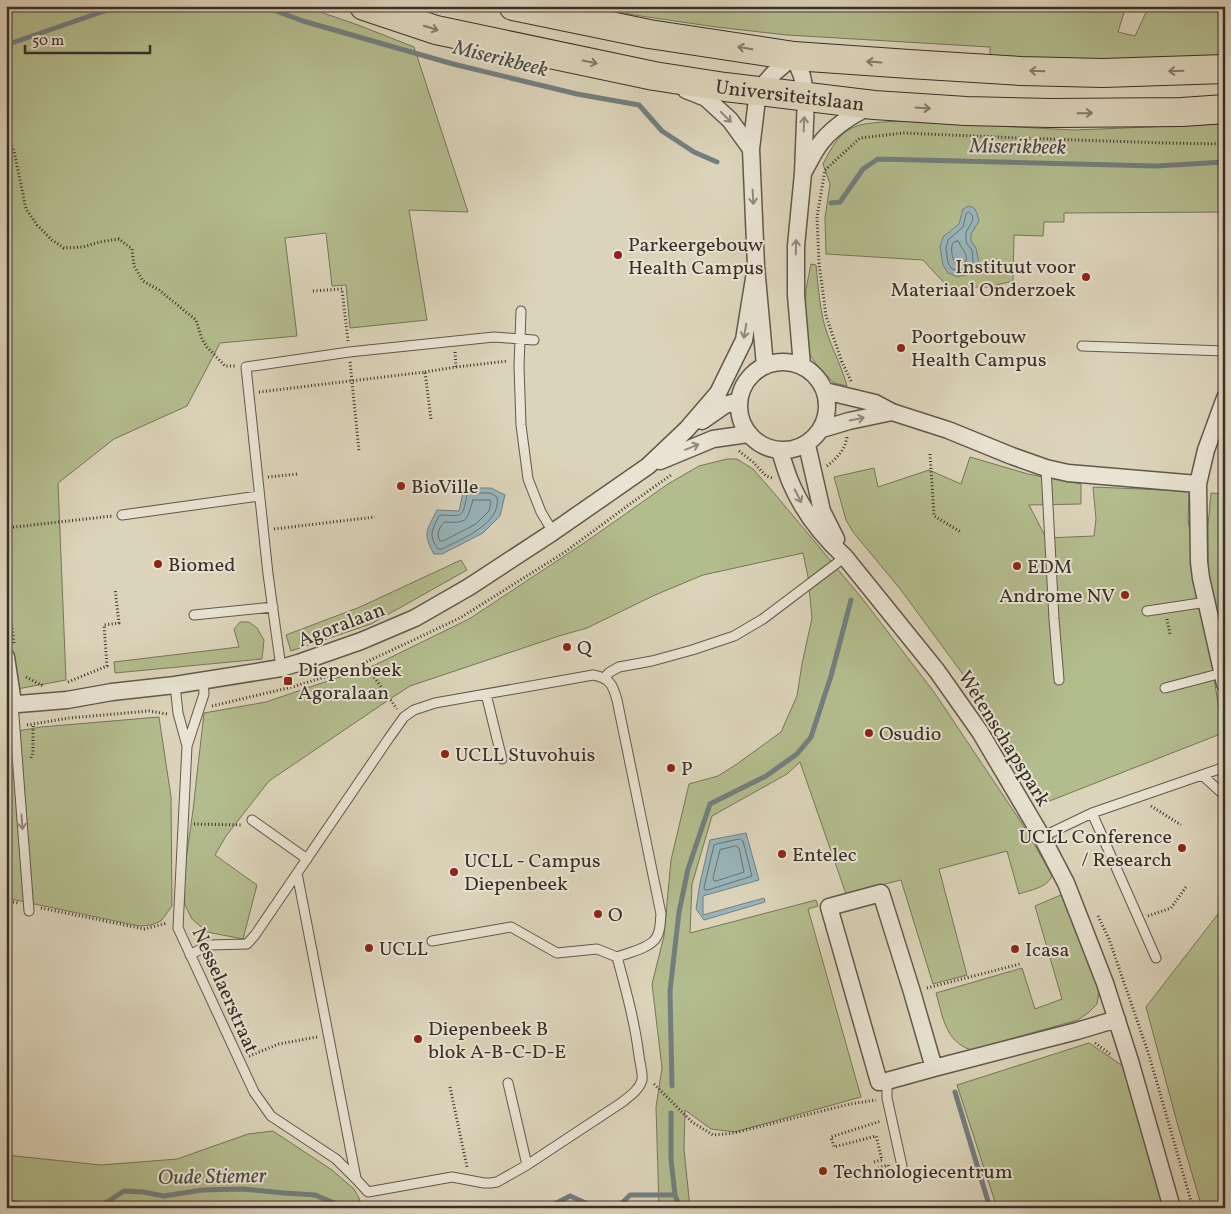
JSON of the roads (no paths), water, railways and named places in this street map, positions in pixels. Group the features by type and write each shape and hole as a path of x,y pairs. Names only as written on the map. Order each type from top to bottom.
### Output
{"highway":[{"name":"Universiteitslaan","path":"364,6 436,30 654,76 806,97 874,105 966,111 1052,113 1182,112 1225,109"},
{"name":"Universiteitslaan","path":"513,6 649,34 794,56 901,64 1103,73 1225,69"}],"street":[{"path":"765,366 756,266 751,149 758,91 774,73 794,56 802,76 806,97 796,246 796,295 802,366"},
{"path":"654,76 706,98 730,120 751,149"},
{"path":"802,172 822,141 858,113 874,105"},
{"name":"Agoralaan","path":"10,704 67,700 281,668 361,641 415,618 469,587 648,466 687,429 718,393 744,340 756,266"},
{"path":"777,362 790,362 802,366 812,372 825,391 828,404 827,417 822,429 807,445 792,450 780,451 762,444 748,434 740,418 739,401 747,380 765,366 777,362"},
{"path":"825,391 874,402 892,412 948,430 1046,468 1068,473 1198,484"},
{"path":"1224,678 1220,643 1206,602 1199,562 1198,484 1206,450 1225,398"},
{"name":"Agoralaan","path":"687,429 706,419 725,405 739,401"},
{"path":"822,429 892,412"},
{"name":"Agoralaan","path":"648,466 712,439 748,434"},
{"name":"Wetenschapspark","path":"807,445 822,511 845,557"},
{"name":"Wetenschapspark","path":"780,451 790,481 805,510 942,679 980,732 1042,837 1066,882 1105,983 1130,1061 1172,1208"},
{"path":"10,653 10,704"},
{"path":"934,1068 881,893 829,907 879,1082 887,1081 1076,1031 1116,1019"}],"lane":[{"path":"520,311 521,425 528,479 541,512 553,532"},
{"path":"281,668 263,530 246,367 349,352 494,337 534,340"},
{"path":"1082,346 1225,351"},
{"path":"1046,468 1059,680"},
{"path":"122,515 260,496"},
{"path":"604,678 610,672 619,668 692,650 734,636 763,620 845,557"},
{"path":"1147,611 1206,602"},
{"path":"194,615 273,608"},
{"path":"190,955 208,945 247,944 389,738 404,717 414,710 436,703 594,675 609,681 614,688 661,914 660,928 656,939 646,946 617,958"},
{"path":"1165,688 1224,678"},
{"name":"Nesselaerstraat","path":"203,680 204,694 187,746 178,928 254,1092 271,1116 336,1158 368,1192 452,1177 484,1183 497,1182 527,1166"},
{"name":"Nesselaerstraat","path":"175,685 178,713 187,746"},
{"path":"486,694 502,759"},
{"path":"10,704 28,908"},
{"path":"1042,837 1092,813 1225,767"},
{"path":"1202,775 1225,796"},
{"path":"1092,813 1156,958"},
{"path":"252,820 307,859"},
{"path":"297,873 356,1179"},
{"path":"432,941 511,927 557,953 597,948 617,958 638,1043 642,1077 640,1085 634,1093 527,1166 508,1083"},
{"path":"887,1081 887,1098 902,1166"}],"water":[{"path":"969,206 974,208 979,221 971,234 971,241 976,248 979,263 973,273 958,277 948,273 943,265 940,247 943,237 959,224 963,209"},
{"path":"464,488 491,488 505,495 500,516 483,533 442,554 434,554 427,536 431,522 437,510 459,511"},
{"path":"746,833 759,880 703,896 703,915 764,898 765,902 704,920 696,909 710,840"}],"waterway":[{"name":"Miserikbeek","path":"6,45 119,6"},
{"name":"Miserikbeek","path":"263,6 303,21 453,64 577,94 639,105 662,131 694,152 717,162"},
{"name":"Miserikbeek","path":"831,203 840,202 863,169 878,159 1156,166 1225,162"},
{"path":"672,1086 670,991 679,912 688,869 710,804 766,776 797,754 811,737 831,676 851,600"},
{"path":"955,1092 990,1208"},
{"path":"671,1113 671,1159 675,1195"},
{"name":"Oude Stiemer","path":"98,1208 124,1191 164,1196 202,1190 243,1189 315,1195 339,1205 359,1208"},
{"name":"Oude Stiemer","path":"617,1208 630,1195 675,1195 679,1205 678,1208"},
{"name":"Oude Stiemer","path":"547,1208 570,1196 597,1208"},
{"name":"Oude Stiemer","path":"6,1201 41,1208"},
{"name":"Oude Stiemer","path":"480,1208 500,1206 517,1208"}],"place":[{"name":"Parkeergebouw Health Campus","path":"618,255"},
{"name":"Instituut voor Materiaal Onderzoek","path":"1086,277"},
{"name":"Poortgebouw Health Campus","path":"901,348"},
{"name":"BioVille","path":"401,486"},
{"name":"Biomed","path":"158,564"},
{"name":"EDM","path":"1017,566"},
{"name":"Androme NV","path":"1125,595"},
{"name":"Q","path":"567,647"},
{"name":"Diepenbeek Agoralaan","path":"288,681"},
{"name":"Osudio","path":"869,733"},
{"name":"UCLL Stuvohuis","path":"445,754"},
{"name":"P","path":"671,768"},
{"name":"UCLL Conference / Research","path":"1182,848"},
{"name":"Entelec","path":"782,854"},
{"name":"UCLL - Campus Diepenbeek","path":"454,872"},
{"name":"O","path":"598,914"},
{"name":"UCLL","path":"369,948"},
{"name":"Icasa","path":"1015,949"},
{"name":"Diepenbeek B blok A-B-C-D-E","path":"418,1039"},
{"name":"Technologiecentrum","path":"823,1171"}]}
